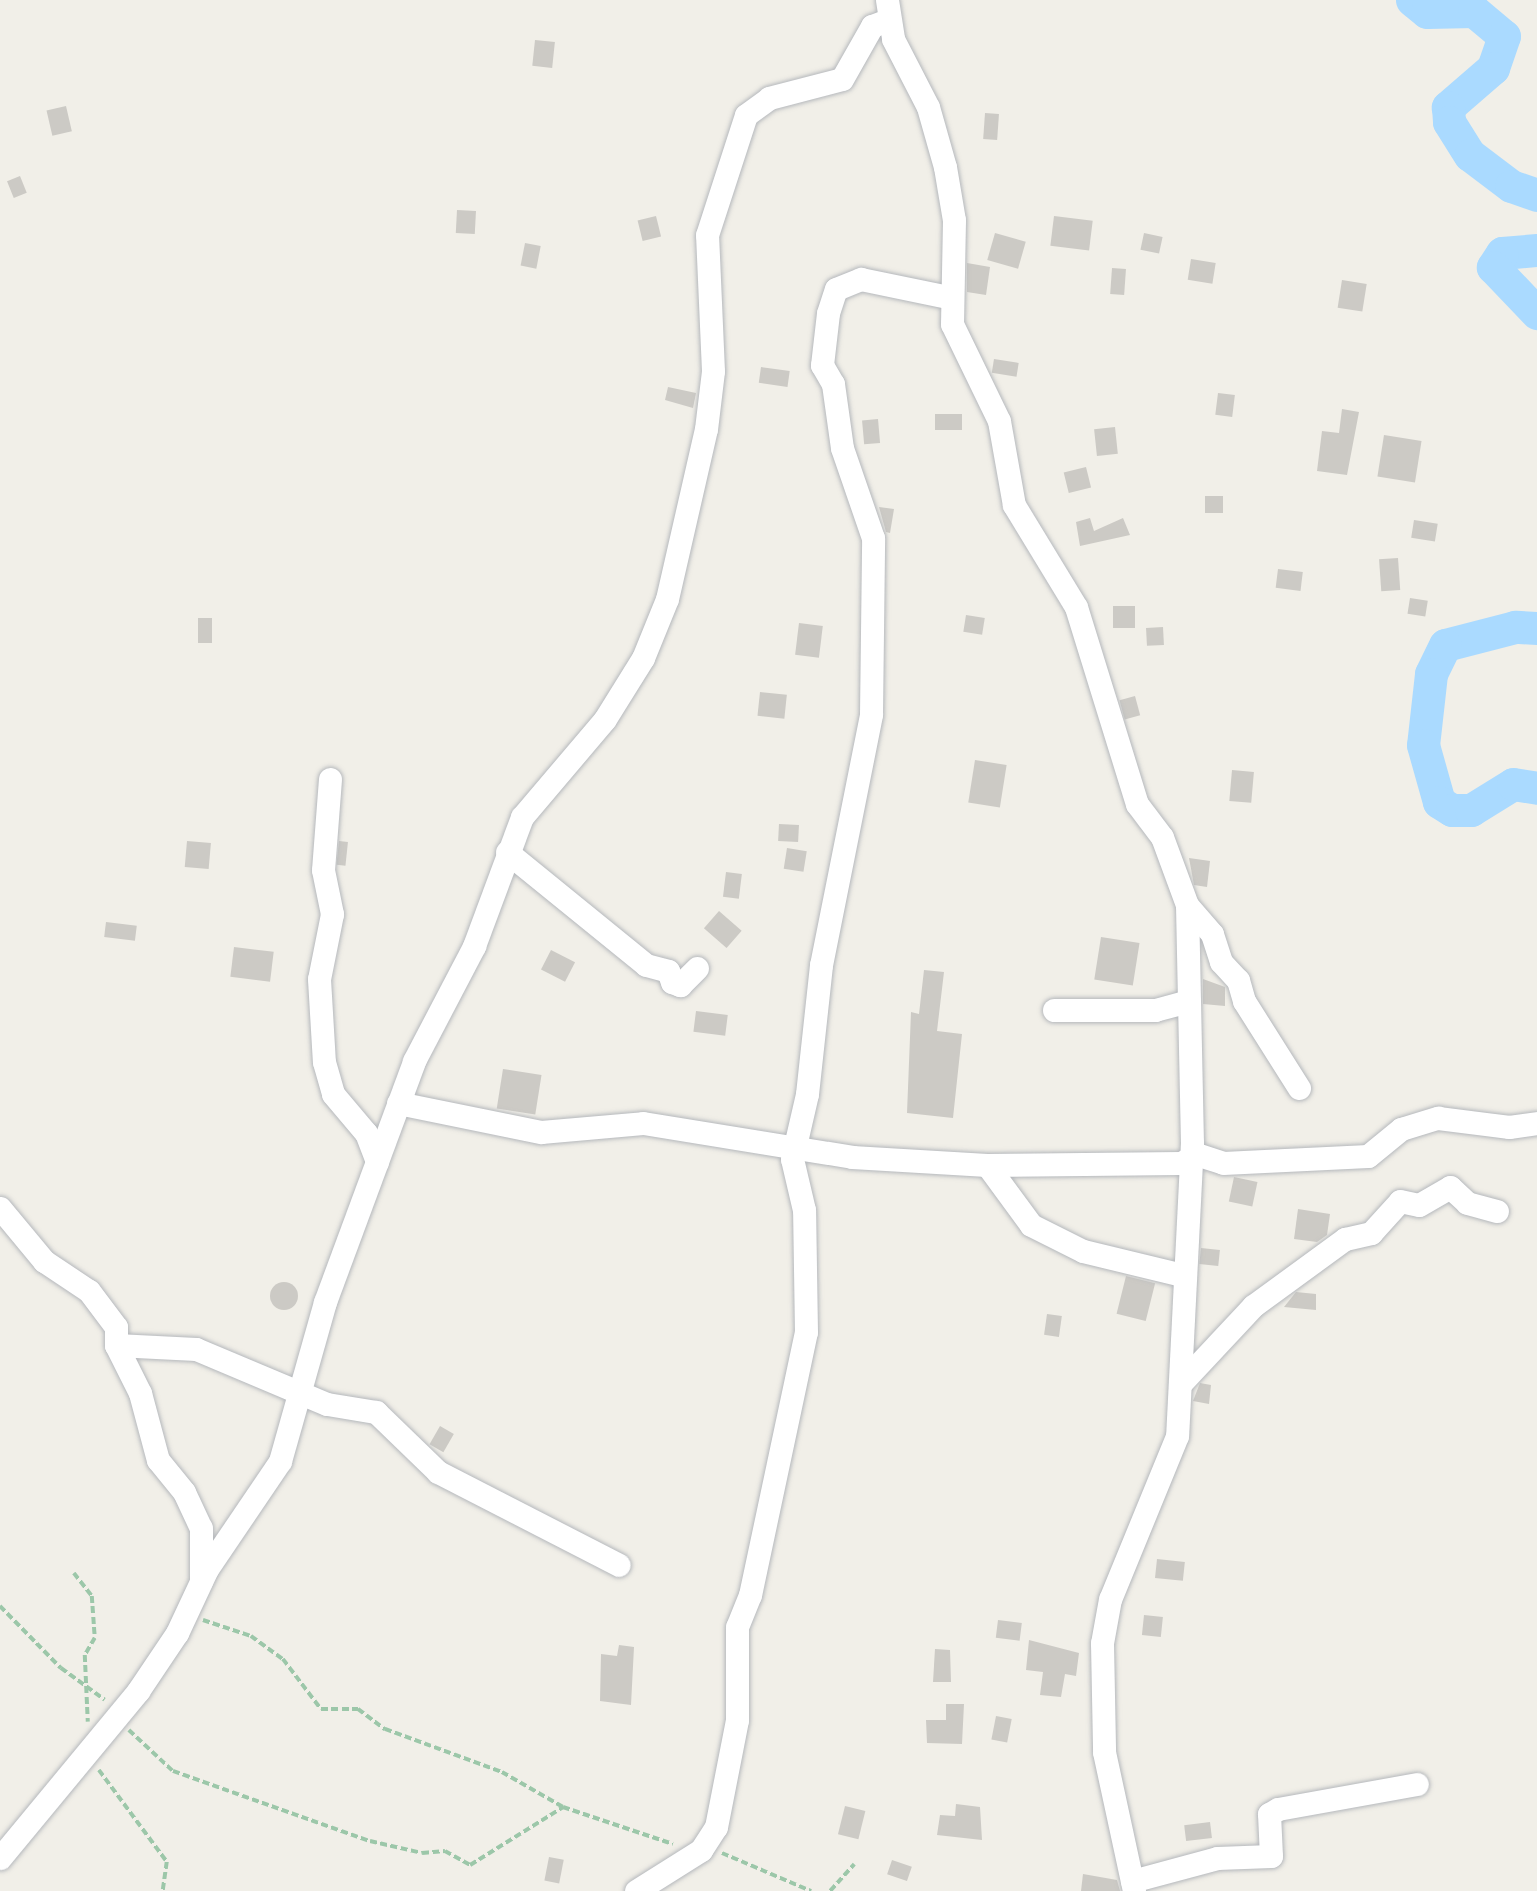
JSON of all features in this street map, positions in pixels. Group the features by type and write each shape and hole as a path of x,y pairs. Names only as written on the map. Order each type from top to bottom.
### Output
{"street":[{"path":"0,1858 116,1718 184,1617 201,1581 280,1461 300,1390 398,1103 436,1012 474,946 522,817 633,679 667,599 712,383 707,234 747,114 769,98 842,79 872,26 888,10 928,107 944,167 954,220 948,297 965,359 999,421 1014,505 1076,607 1137,804 1162,836 1187,905 1191,1156 1182,1275 1182,1382 1177,1436 1110,1599 1102,1643 1104,1752 1133,1886 1217,1858 1271,1856 1269,1814 1278,1809 1418,1784"},
{"path":"636,1891 701,1850 728,1786 741,1671 737,1627 806,1332 804,1210 793,1149 807,1094 821,965 871,714 873,538 842,448 833,384 822,365 828,313 836,289 860,279 948,297"},
{"path":"330,779 323,870 332,914 319,979 324,1062 333,1094 366,1133 377,1162"},
{"path":"507,852 646,965 668,971 672,982 680,985 697,968"},
{"path":"1187,905 1212,934 1221,962 1238,980 1244,1001 1299,1088"},
{"path":"1054,1010 1155,1010 1189,1001"},
{"path":"398,1103 541,1132 643,1123 793,1149 987,1165 1173,1163 1191,1156 1253,1164 1368,1156 1401,1129 1438,1118 1509,1127 1537,1123"},
{"path":"987,1165 1031,1225 1090,1254 1182,1275"},
{"path":"1182,1382 1253,1307 1345,1239 1371,1233 1400,1201 1419,1205 1450,1187 1467,1203 1497,1211"},
{"path":"0,1208 44,1261 89,1290 116,1326 116,1345 140,1394 158,1460 184,1492 201,1528 201,1581"},
{"path":"116,1345 197,1349 300,1390 327,1404 376,1412 438,1472 619,1565"}],"path":[{"path":"0,1606 61,1668 107,1701 116,1718 173,1771 370,1841 422,1853 446,1851 470,1865 563,1807"},
{"path":"184,1617 251,1636 282,1659 321,1709 358,1709 385,1729 502,1772 563,1807 577,1809"},
{"path":"830,1891 854,1864"}],"building":[{"path":"535,40 555,42 552,68 532,66"},
{"path":"66,106 72,131 52,136 47,110"},
{"path":"985,113 999,114 997,140 983,139"},
{"path":"20,176 27,193 14,198 7,181"},
{"path":"457,210 476,211 475,234 456,233"},
{"path":"656,216 661,236 643,241 638,221"},
{"path":"1054,216 1093,221 1089,251 1050,246"},
{"path":"995,233 1026,242 1018,269 987,260"},
{"path":"1144,233 1163,237 1159,254 1140,250"},
{"path":"525,243 541,246 536,269 521,266"},
{"path":"1191,259 1216,263 1212,284 1188,280"},
{"path":"967,263 990,267 986,295 967,292"},
{"path":"1112,268 1126,269 1124,295 1110,294"},
{"path":"1342,280 1367,284 1362,312 1338,308"},
{"path":"994,359 1019,363 1017,377 992,373"},
{"path":"761,367 790,371 787,387 759,383"},
{"path":"668,387 696,393 693,408 665,400"},
{"path":"1218,393 1235,395 1232,417 1215,415"},
{"path":"1342,409 1359,412 1347,475 1317,471 1322,431 1339,433"},
{"path":"935,414 962,414 962,430 935,430"},
{"path":"878,419 880,443 864,444 862,420"},
{"path":"1115,427 1118,454 1097,456 1094,429"},
{"path":"1384,435 1422,441 1415,482 1377,476"},
{"path":"1086,467 1091,487 1069,493 1064,473"},
{"path":"1205,496 1223,496 1223,513 1205,513"},
{"path":"879,507 894,509 890,533 886,532"},
{"path":"1090,518 1094,531 1123,518 1130,535 1080,546 1076,522"},
{"path":"1414,520 1438,524 1435,542 1411,538"},
{"path":"1398,558 1400,590 1381,591 1379,559"},
{"path":"1278,569 1303,572 1300,591 1276,588"},
{"path":"1410,598 1428,601 1425,617 1407,614"},
{"path":"1113,606 1135,606 1135,628 1113,628"},
{"path":"966,615 985,618 982,635 963,632"},
{"path":"198,618 212,618 212,643 198,643"},
{"path":"799,623 823,626 819,658 795,655"},
{"path":"1163,627 1164,645 1147,646 1146,628"},
{"path":"760,692 787,695 784,719 757,716"},
{"path":"1135,696 1140,715 1125,719 1120,700"},
{"path":"975,760 1007,765 1000,807 968,802"},
{"path":"1232,770 1254,772 1251,803 1229,801"},
{"path":"779,824 799,825 798,842 778,841"},
{"path":"187,841 211,843 209,869 185,867"},
{"path":"339,841 348,842 345,866 336,865"},
{"path":"787,848 807,851 803,872 784,869"},
{"path":"1189,858 1210,861 1207,887 1194,885"},
{"path":"726,872 742,874 739,899 723,897"},
{"path":"719,911 742,931 727,948 704,928"},
{"path":"106,922 137,926 135,941 104,937"},
{"path":"1101,937 1140,943 1133,986 1094,979"},
{"path":"234,947 274,952 270,982 230,977"},
{"path":"551,950 575,962 565,982 541,970"},
{"path":"924,970 944,972 937,1031 962,1034 953,1118 907,1113 911,1012 919,1014"},
{"path":"1203,979 1225,987 1225,1006 1203,1004"},
{"path":"696,1011 728,1015 725,1036 693,1032"},
{"path":"503,1069 542,1075 535,1115 497,1109"},
{"path":"1234,1177 1257,1182 1252,1206 1229,1201"},
{"path":"1298,1209 1330,1214 1327,1235 1317,1242 1294,1239"},
{"path":"1201,1248 1220,1250 1218,1266 1199,1264"},
{"path":"1126,1276 1155,1283 1146,1321 1117,1314"},
{"path":"284,1282 294,1286 298,1296 294,1306 284,1310 274,1306 270,1296 274,1286"},
{"path":"1296,1292 1316,1294 1316,1310 1284,1307"},
{"path":"1047,1314 1062,1316 1059,1337 1044,1335"},
{"path":"1200,1383 1211,1385 1209,1404 1193,1401"},
{"path":"440,1426 454,1434 443,1452 430,1444"},
{"path":"1157,1559 1185,1562 1183,1581 1155,1578"},
{"path":"1144,1615 1163,1617 1161,1637 1142,1635"},
{"path":"998,1620 1022,1623 1020,1641 996,1638"},
{"path":"1029,1640 1079,1653 1076,1676 1065,1674 1061,1697 1040,1695 1043,1672 1026,1670"},
{"path":"619,1645 634,1647 631,1705 600,1701 601,1654 617,1656"},
{"path":"935,1649 950,1650 951,1682 933,1682"},
{"path":"946,1704 964,1704 962,1744 927,1743 926,1720 946,1720"},
{"path":"996,1716 1012,1719 1007,1743 991,1740"},
{"path":"956,1804 980,1807 982,1840 937,1835 940,1815 955,1816"},
{"path":"845,1806 865,1811 858,1839 838,1834"},
{"path":"1210,1822 1212,1838 1186,1841 1184,1825"},
{"path":"549,1857 564,1860 559,1883 544,1881"},
{"path":"892,1860 912,1867 907,1881 887,1874"},
{"path":"1083,1874 1117,1880 1120,1891 1081,1891"}],"waterway":[{"path":"1412,0 1427,12 1474,11 1504,36 1493,68 1448,107 1449,122 1470,155 1511,186 1537,195"},
{"path":"1537,250 1502,253 1493,267 1537,313"},
{"path":"1537,628 1515,627 1445,645 1431,674 1423,745 1439,802 1452,810 1471,810 1513,784 1537,788"}]}
